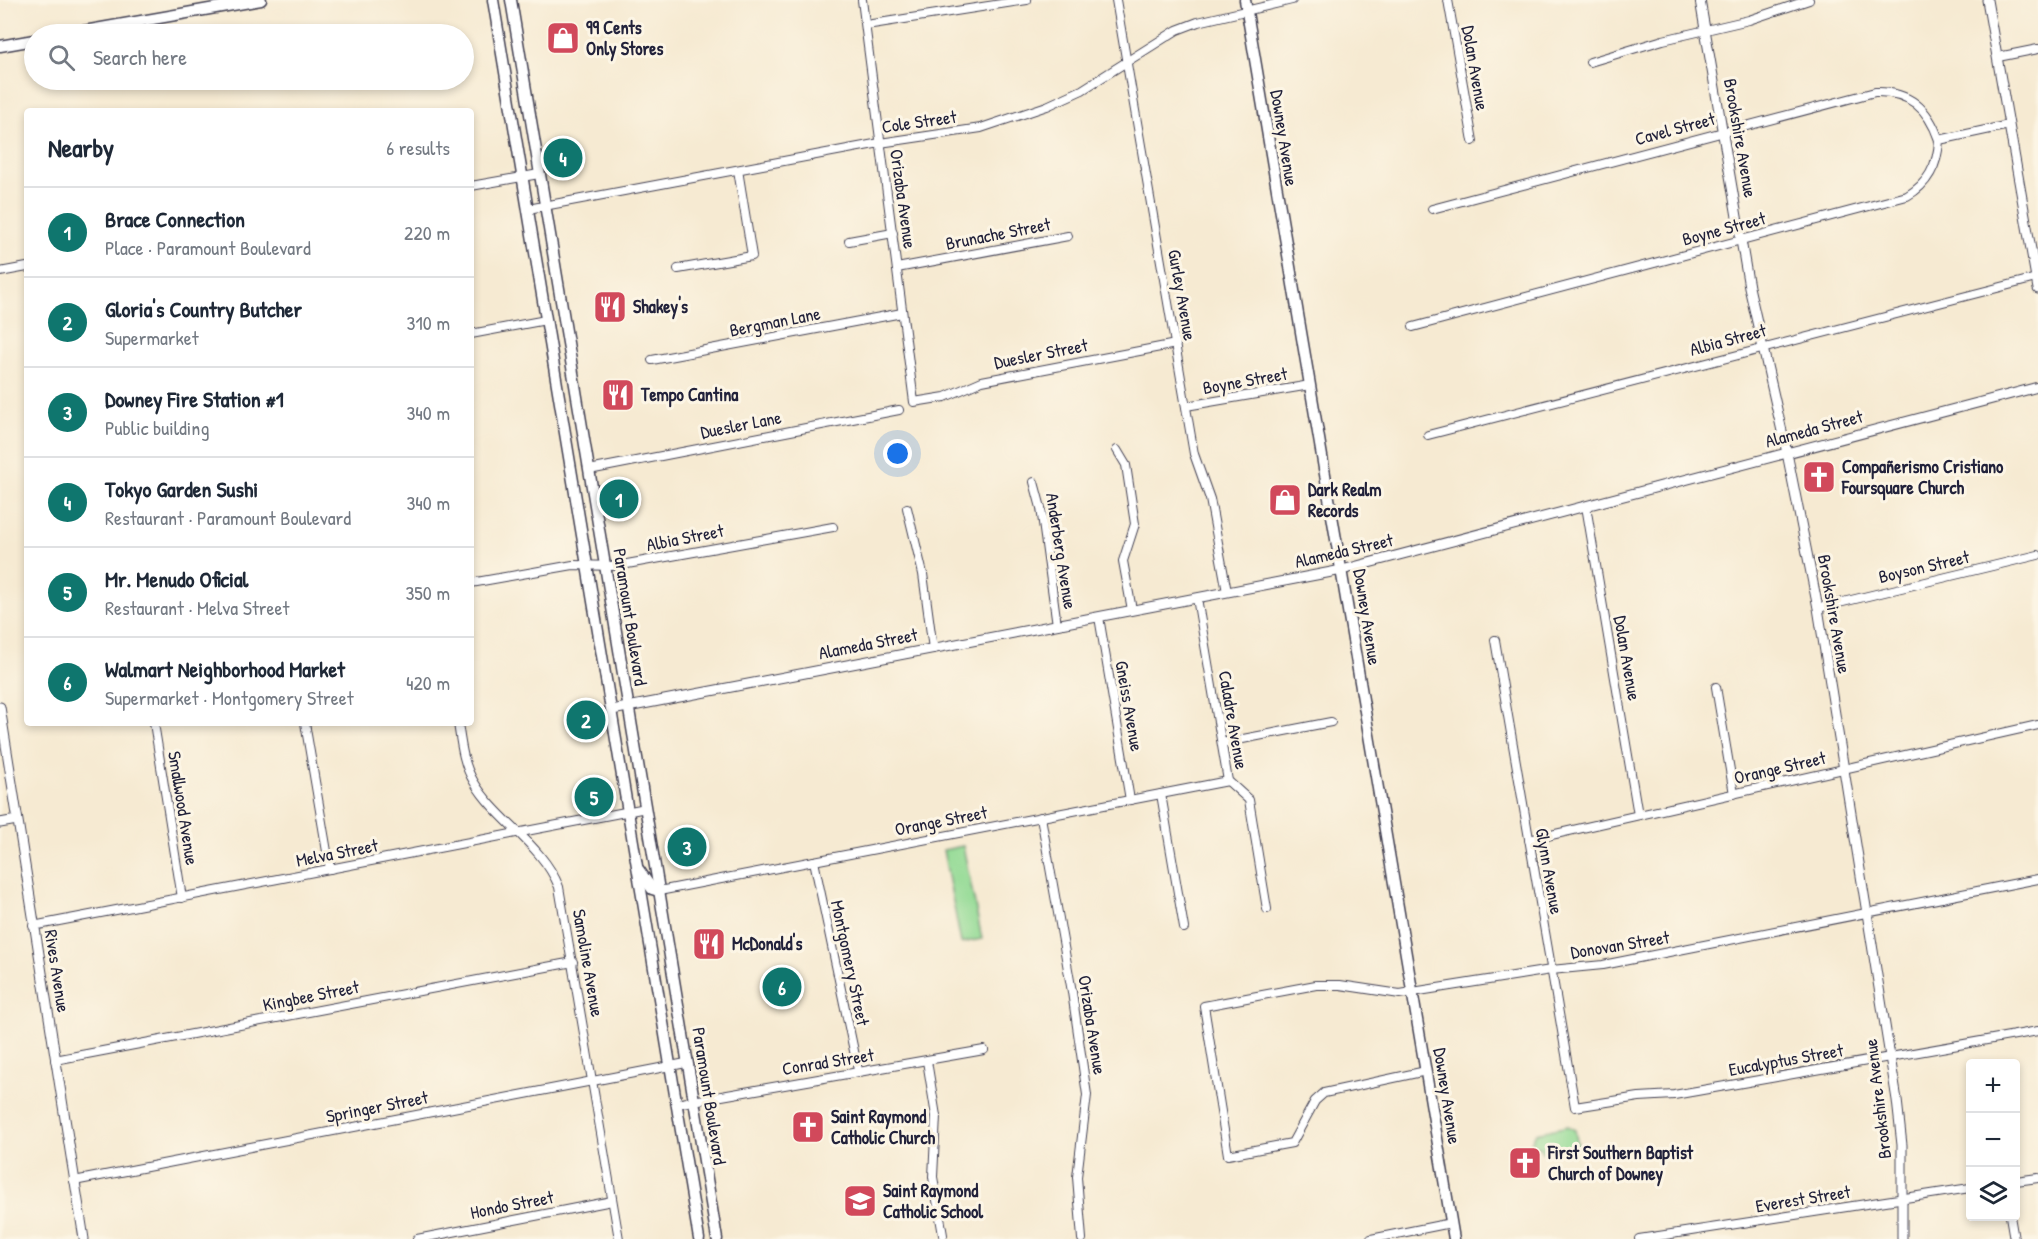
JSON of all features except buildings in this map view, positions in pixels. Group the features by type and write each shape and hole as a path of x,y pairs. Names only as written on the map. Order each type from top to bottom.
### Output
{"main road":[{"path":"124,24 261,0"},
{"name":"Paramount Boulevard","path":"493,0 699,1239"},
{"name":"Paramount Boulevard","path":"511,0 646,808 686,1064 717,1239"},
{"name":"Downey Avenue","path":"1245,0 1454,1239"},
{"path":"0,46 24,42"},
{"path":"637,868 652,889 659,891"}],"street":[{"name":"Orizaba Avenue","path":"862,0 914,402"},
{"path":"866,25 1027,0"},
{"name":"Gurley Avenue","path":"1116,0 1196,464 1210,499 1227,592"},
{"name":"Cole Street","path":"528,209 880,142 981,128 1012,119 1082,90 1177,30 1198,22 1292,0"},
{"name":"Dolan Avenue","path":"1448,0 1473,141"},
{"name":"Brookshire Avenue","path":"1700,0 1761,347 1787,453 1818,608 1891,1056 1902,1145 1902,1239"},
{"path":"1590,62 1704,30 1749,20 1809,0"},
{"path":"1987,0 2038,289"},
{"path":"1998,57 2038,49"},
{"name":"Cavel Street","path":"1432,209 1875,92 1889,91 1905,96 1918,104 1929,116 1940,140"},
{"path":"1940,140 2009,125"},
{"name":"Boyne Street","path":"1413,327 1907,196 1921,187 1930,175 1939,151 1940,140"},
{"path":"678,269 752,255 738,170"},
{"path":"474,185 539,174"},
{"path":"849,241 893,233"},
{"name":"Brunache Street","path":"897,268 1068,236"},
{"path":"0,272 24,268"},
{"name":"Albia Street","path":"1428,435 1761,347 2036,278"},
{"name":"Bergman Lane","path":"652,360 902,313"},
{"path":"474,333 546,320"},
{"name":"Duesler Street","path":"914,402 944,397 982,381 1176,344"},
{"name":"Boyne Street","path":"1186,406 1310,385"},
{"name":"Alameda Street","path":"612,710 1342,570 2038,387"},
{"name":"Duesler Lane","path":"590,470 899,410"},
{"path":"1117,450 1126,465 1135,524 1123,561 1132,610"},
{"name":"Anderberg Avenue","path":"1034,482 1041,508 1057,625"},
{"name":"Dolan Avenue","path":"1586,506 1638,815"},
{"path":"907,508 923,574 933,649"},
{"name":"Albia Street","path":"474,582 573,565 616,566 832,527"},
{"name":"Boyson Street","path":"1818,608 2038,555"},
{"name":"Caladre Avenue","path":"1197,598 1228,781 1249,800 1267,909"},
{"name":"Gneiss Avenue","path":"1099,617 1130,800"},
{"name":"Glynn Avenue","path":"1496,640 1575,1107"},
{"path":"1716,687 1734,794"},
{"name":"Rives Avenue","path":"0,707 84,1239"},
{"path":"1222,743 1331,722"},
{"name":"Orange Street","path":"1529,840 2038,725"},
{"name":"Smallwood Avenue","path":"154,726 182,898"},
{"path":"306,726 330,869"},
{"name":"Samoline Avenue","path":"459,726 464,758 473,780 518,833 546,861 556,878 573,962 619,1239"},
{"name":"Orange Street","path":"659,891 1228,781"},
{"path":"1161,794 1184,928"},
{"name":"Melva Street","path":"33,926 646,808"},
{"name":"Orizaba Avenue","path":"1041,817 1072,992 1087,1095 1077,1177 1082,1239"},
{"path":"0,823 17,820"},
{"name":"Montgomery Street","path":"814,861 858,1070"},
{"name":"Donovan Street","path":"1426,1071 1330,1091 1315,1101 1292,1143 1228,1155 1204,1006 1316,984 1340,984 1400,994 1551,970 1603,965 2038,879"},
{"name":"Kingbee Street","path":"55,1060 573,962"},
{"name":"Eucalyptus Street","path":"1575,1107 1676,1094 2038,1031"},
{"name":"Conrad Street","path":"676,1104 858,1070 874,1071 984,1050"},
{"path":"927,1061 936,1116 933,1177 943,1235"},
{"name":"Springer Street","path":"74,1181 686,1064"},
{"path":"2020,1180 2038,1178"},
{"name":"Everest Street","path":"1639,1239 1966,1189"},
{"name":"Hondo Street","path":"417,1239 612,1201"},
{"path":"2011,1221 2014,1239"},
{"path":"1371,1239 1451,1224"}],"green space":[{"path":"963,846 982,939 961,943 943,850"},
{"path":"1568,1126 1575,1130 1578,1146 1542,1152 1541,1147 1529,1149 1529,1153 1526,1153 1536,1133"}],"place":[{"name":"99 Cents Only Stores","path":"563,38"},
{"name":"Tokyo Garden Sushi","path":"563,158"},
{"name":"Shakey's","path":"610,307"},
{"name":"Tempo Cantina","path":"618,395"},
{"name":"Compañerismo Cristiano Foursquare Church","path":"1819,477"},
{"name":"Brace Connection","path":"619,499"},
{"name":"Dark Realm Records","path":"1285,500"},
{"name":"Gloria's Country Butcher","path":"586,720"},
{"name":"Mr. Menudo Oficial","path":"594,797"},
{"name":"Downey Fire Station #1","path":"687,847"},
{"name":"McDonald's","path":"709,944"},
{"name":"Walmart Neighborhood Market","path":"782,987"},
{"name":"Saint Raymond Catholic Church","path":"808,1127"},
{"name":"First Southern Baptist Church of Downey","path":"1525,1163"},
{"name":"Saint Raymond Catholic School","path":"860,1201"}]}
